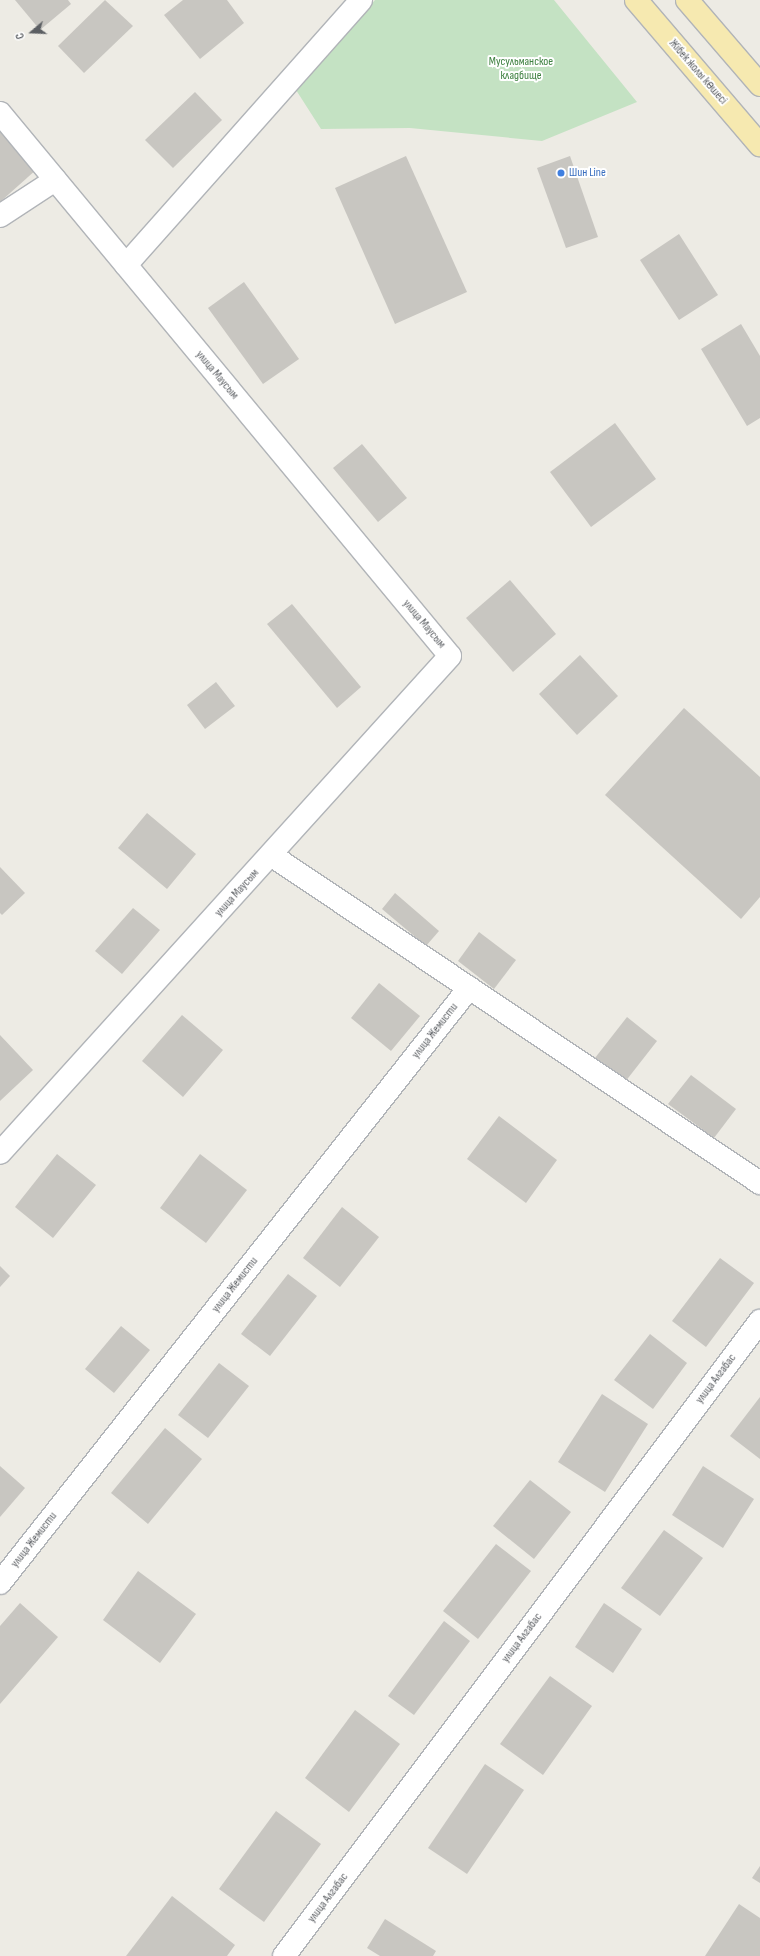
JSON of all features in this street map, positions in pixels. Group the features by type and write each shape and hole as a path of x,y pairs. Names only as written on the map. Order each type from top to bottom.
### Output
{"main road":[{"name":"Жібек жолы көшесі","path":"636,0 760,145"},
{"path":"687,0 760,85"}],"street":[{"path":"126,265 360,0"},
{"name":"улица Маусым","path":"0,113 450,656 0,1153"},
{"path":"0,216 55,180"},
{"path":"271,855 760,1183"},
{"name":"улица Жемисти","path":"0,1583 469,988"},
{"name":"улица Алгабас","path":"284,1956 760,1321"}],"green space":[{"name":"Мусульманское кладбище","path":"375,0 554,0 637,102 542,141 410,128 321,129 296,90"}],"building":[{"path":"15,0 68,0 71,4 40,30"},
{"path":"105,0 133,26 84,73 58,46"},
{"path":"183,0 227,0 244,23 200,59 164,15"},
{"path":"195,92 222,120 173,168 145,140"},
{"path":"0,127 37,169 0,202"},
{"path":"406,156 467,292 395,324 335,188"},
{"path":"570,156 598,237 566,248 537,168"},
{"path":"679,234 718,295 679,320 640,260"},
{"path":"244,282 299,359 263,384 208,308"},
{"path":"741,324 760,356 760,418 747,426 701,349"},
{"path":"615,423 656,479 591,527 550,472"},
{"path":"362,444 407,498 378,522 333,468"},
{"path":"510,580 556,634 513,672 466,618"},
{"path":"292,604 361,687 337,708 267,624"},
{"path":"580,655 618,696 577,735 539,694"},
{"path":"216,682 235,706 205,729 187,705"},
{"path":"684,708 760,777 760,897 741,919 605,795"},
{"path":"147,813 196,854 167,889 118,848"},
{"path":"0,867 25,893 2,915 0,913"},
{"path":"395,893 439,931 426,946 382,909"},
{"path":"133,908 160,930 122,974 95,951"},
{"path":"479,932 516,960 494,989 458,961"},
{"path":"379,983 420,1016 391,1051 351,1018"},
{"path":"182,1015 223,1050 183,1097 142,1061"},
{"path":"627,1017 657,1041 625,1082 595,1058"},
{"path":"0,1035 33,1070 0,1101"},
{"path":"691,1075 736,1109 714,1138 668,1104"},
{"path":"499,1116 557,1160 526,1203 467,1159"},
{"path":"57,1154 96,1185 53,1238 15,1207"},
{"path":"200,1154 247,1190 206,1243 160,1208"},
{"path":"342,1207 379,1237 340,1287 303,1258"},
{"path":"720,1258 754,1283 706,1347 672,1321"},
{"path":"0,1266 10,1276 0,1287"},
{"path":"288,1274 317,1296 270,1356 241,1334"},
{"path":"121,1326 150,1350 114,1393 85,1369"},
{"path":"650,1334 687,1363 653,1409 614,1380"},
{"path":"219,1363 249,1386 208,1438 178,1415"},
{"path":"602,1394 648,1424 605,1492 558,1462"},
{"path":"760,1397 760,1459 730,1436"},
{"path":"165,1428 202,1459 148,1524 111,1493"},
{"path":"0,1466 25,1488 0,1517"},
{"path":"703,1466 754,1499 723,1548 672,1515"},
{"path":"530,1480 571,1512 534,1559 493,1526"},
{"path":"664,1530 703,1558 660,1616 621,1588"},
{"path":"496,1544 531,1571 478,1639 443,1611"},
{"path":"138,1571 196,1614 160,1663 103,1620"},
{"path":"20,1603 58,1637 0,1704 0,1626"},
{"path":"604,1603 642,1629 613,1673 575,1647"},
{"path":"444,1621 470,1641 414,1715 388,1696"},
{"path":"550,1676 592,1706 543,1775 500,1744"},
{"path":"355,1710 400,1744 349,1812 305,1778"},
{"path":"485,1764 524,1790 467,1874 428,1848"},
{"path":"276,1811 321,1844 264,1922 219,1889"},
{"path":"760,1866 760,1883 752,1878"},
{"path":"172,1896 235,1945 227,1956 126,1956"},
{"path":"739,1904 760,1918 760,1956 705,1956"},
{"path":"385,1919 436,1951 433,1956 380,1956 367,1948"}],"place":[{"name":"Шин Line","path":"561,173"}]}
